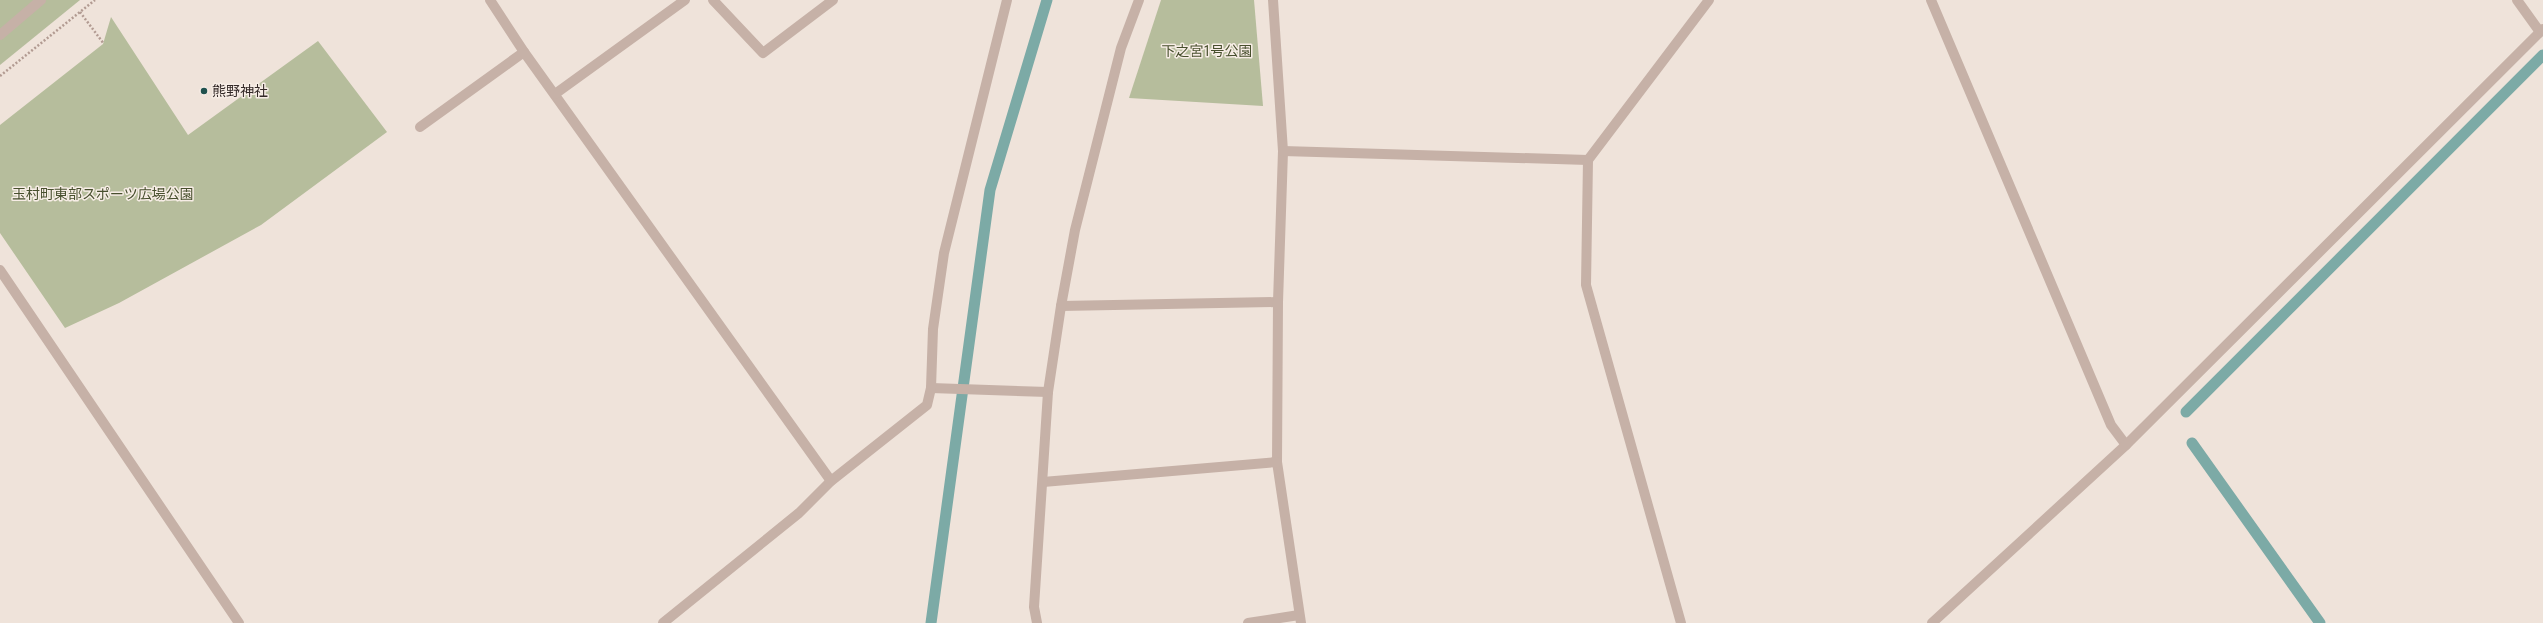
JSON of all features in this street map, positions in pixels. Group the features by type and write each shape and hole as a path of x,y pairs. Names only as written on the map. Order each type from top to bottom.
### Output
{"street":[{"path":"0,35 40,0"},
{"path":"490,0 524,52 831,481"},
{"path":"555,94 685,0"},
{"path":"713,0 763,53 833,0"},
{"path":"663,623 799,513 831,481 927,405 931,388 933,330 944,253 1008,0"},
{"path":"1037,623 1034,607 1044,482 1048,392 1061,306 1075,230 1084,192 1121,48 1139,0"},
{"path":"1248,623 1300,619 1277,462 1278,302 1283,151 1273,0"},
{"path":"1681,623 1586,286 1588,160 1709,0"},
{"path":"1931,0 2111,425 2126,445"},
{"path":"1932,623 2126,445 2541,30 2517,0"},
{"path":"420,127 524,52"},
{"path":"1283,151 1588,160"},
{"path":"0,270 239,623"},
{"path":"1061,306 1278,302"},
{"path":"931,388 1048,392"},
{"path":"1044,482 1277,462"}],"path":[{"path":"0,76 95,0"},
{"path":"80,12 104,44"}],"green space":[{"path":"0,0 80,0 0,65"},
{"name":"下之宮1号公園","path":"1161,0 1254,0 1263,106 1129,98"},
{"name":"玉村町東部スポーツ広場公園","path":"111,17 188,135 318,41 387,132 261,225 119,303 65,328 0,233 0,125 103,44"}],"waterway":[{"path":"931,623 990,190 1047,0"},
{"path":"2186,412 2543,55"},
{"path":"2192,443 2320,623"}],"place":[{"name":"熊野神社","path":"204,91"}]}
